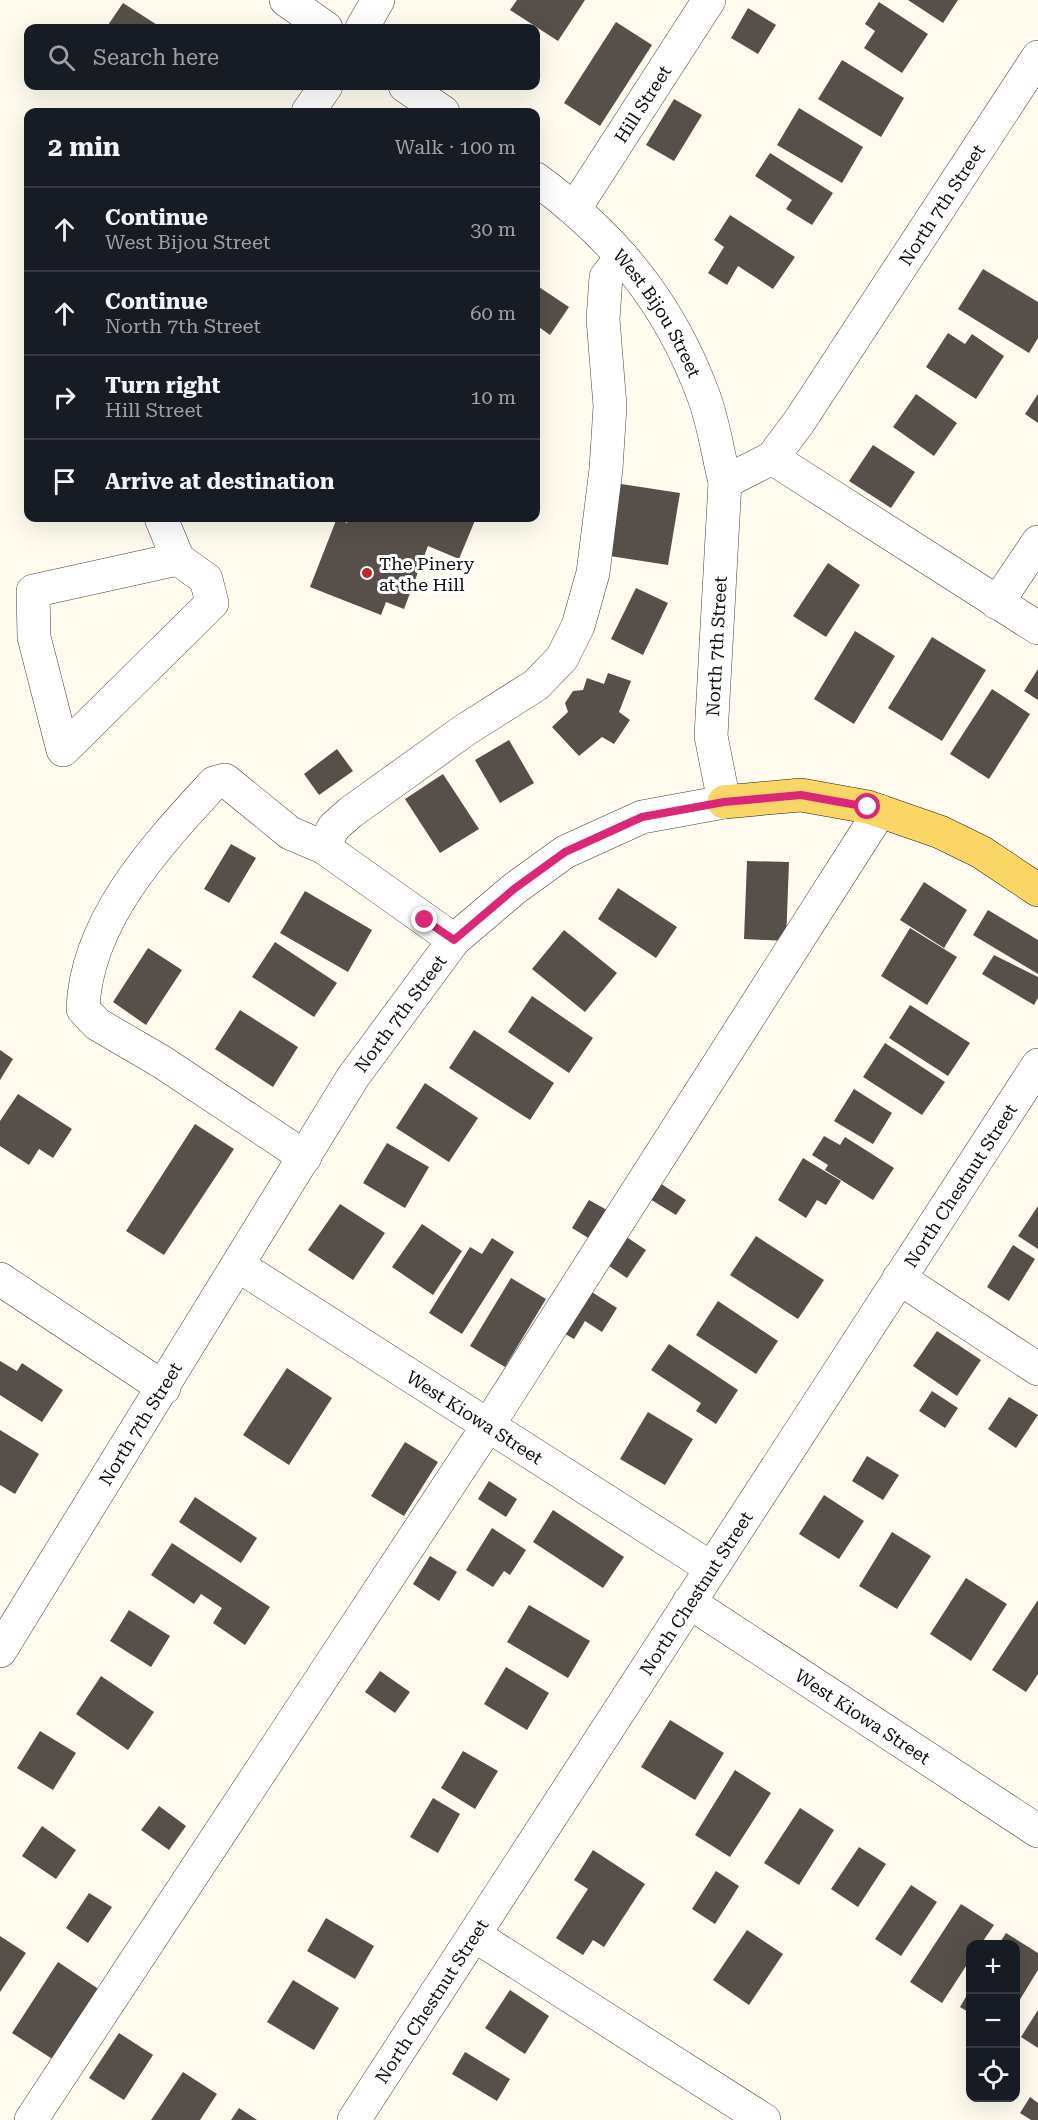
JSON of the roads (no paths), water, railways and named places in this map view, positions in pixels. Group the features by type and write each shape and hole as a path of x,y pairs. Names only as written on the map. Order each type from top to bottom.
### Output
{"main road":[{"path":"724,802 801,795 880,811 940,832 981,852 1038,890"}],"street":[{"path":"286,0 320,24"},
{"path":"364,24 378,0"},
{"name":"Hill Street","path":"575,208 710,0"},
{"name":"North 7th Street","path":"0,1651 164,1388 353,1077 454,940 514,889 565,852 642,817 724,802 711,735 725,483 772,458 799,422 1038,57"},
{"path":"311,108 323,90"},
{"path":"411,90 437,108"},
{"name":"West Bijou Street","path":"540,182 575,208 639,275 678,334 705,400 725,483"},
{"path":"323,847 334,826 351,812 465,730 536,685 562,658 578,626 593,573 606,469 610,406 603,319 606,277 622,257"},
{"path":"772,458 1038,628"},
{"path":"163,522 178,559 206,579 212,603 63,750 34,637 33,591 178,559"},
{"path":"997,603 1038,542"},
{"path":"305,1157 162,1062 98,1024 82,1009 89,970 106,923 145,865 214,783 225,780 290,833 323,847 454,940"},
{"path":"31,2120 489,1424 880,811"},
{"name":"North Chestnut Street","path":"354,2120 1038,1065"},
{"name":"West Kiowa Street","path":"239,1266 711,1568"},
{"path":"899,1278 1038,1369"},
{"path":"0,1279 164,1388"},
{"name":"West Kiowa Street","path":"689,1602 1038,1831"},
{"path":"474,1935 764,2120"}],"place":[{"name":"The Pinery at the Hill","path":"367,573"}]}
